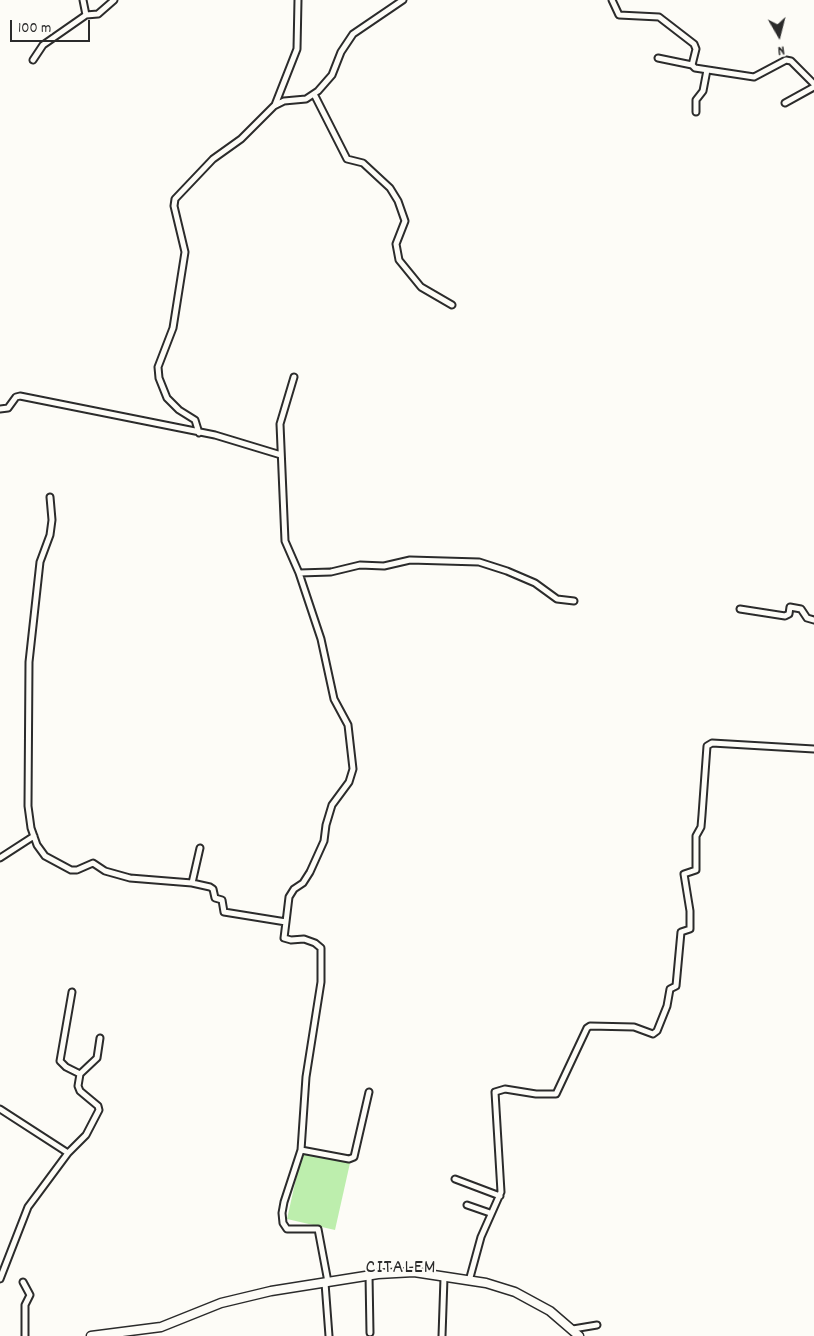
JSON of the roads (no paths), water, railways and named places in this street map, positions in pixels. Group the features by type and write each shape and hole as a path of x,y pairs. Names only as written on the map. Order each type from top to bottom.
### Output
{"main road":[{"path":"91,1336 161,1327 229,1300 327,1282 414,1272 469,1281 515,1292 542,1306 579,1336"}],"street":[{"path":"83,0 87,10 86,15"},
{"path":"33,60 43,45 86,15 98,14 114,0"},
{"path":"274,106 297,49 298,0"},
{"path":"199,432 195,420 179,410 167,398 160,386 159,378 158,367 173,328 185,252 174,206 175,199 213,159 241,139 274,106 284,101 302,101 314,94 332,75 341,52 354,34 404,0"},
{"path":"612,0 619,15 659,17 694,44 696,50 692,65"},
{"path":"658,58 692,65 695,68 757,77 774,64 786,60 791,61 814,85 785,103"},
{"path":"696,112 696,100 703,91 707,70"},
{"path":"314,94 347,159 363,163 390,188 398,201 405,221 396,244 399,260 421,287 452,304"},
{"path":"294,377 280,424 285,541 299,573 321,639 334,699 348,724 352,769 349,782 332,805 326,825 324,841 310,872 303,883 294,889 290,897 284,938 291,940 304,939 318,945 322,963 321,982 306,1077 301,1150 284,1202 284,1223 287,1229 318,1229 327,1282 328,1336"},
{"path":"0,409 8,408 16,397 20,396 199,432 250,444 280,455"},
{"path":"50,497 52,520 50,535 40,562 29,662 28,806 34,836 45,856 71,870 77,870 93,863 105,872 130,878 192,883 214,889 215,898 222,900 224,912 286,922"},
{"path":"299,573 331,572 360,565 384,566 410,560 478,562 507,570 535,584 557,599 574,601"},
{"path":"740,609 786,616 789,614 790,607 800,608 807,618 814,620"},
{"path":"469,1281 481,1237 490,1213 500,1196 501,1189 494,1096 496,1090 505,1089 536,1094 556,1094 590,1026 634,1027 653,1034 658,1031 667,1006 670,989 676,986 681,932 690,929 690,911 684,874 696,870 696,836 701,827 707,746 712,743 814,748"},
{"path":"0,858 34,836"},
{"path":"192,883 200,848"},
{"path":"72,992 60,1061 66,1067 80,1074"},
{"path":"0,1279 28,1207 68,1153 86,1135 99,1110 98,1106 80,1090 80,1074 97,1058 100,1038"},
{"path":"301,1150 349,1159 354,1157 369,1092"},
{"path":"0,1110 68,1153"},
{"path":"454,1179 500,1196"},
{"path":"468,1205 490,1213"},
{"path":"369,1276 370,1333"},
{"path":"442,1336 444,1278"},
{"path":"23,1282 30,1295 25,1305 25,1336"},
{"path":"573,1330 596,1325"}],"district":[{"name":"CITALEM","path":"401,1269"}]}
